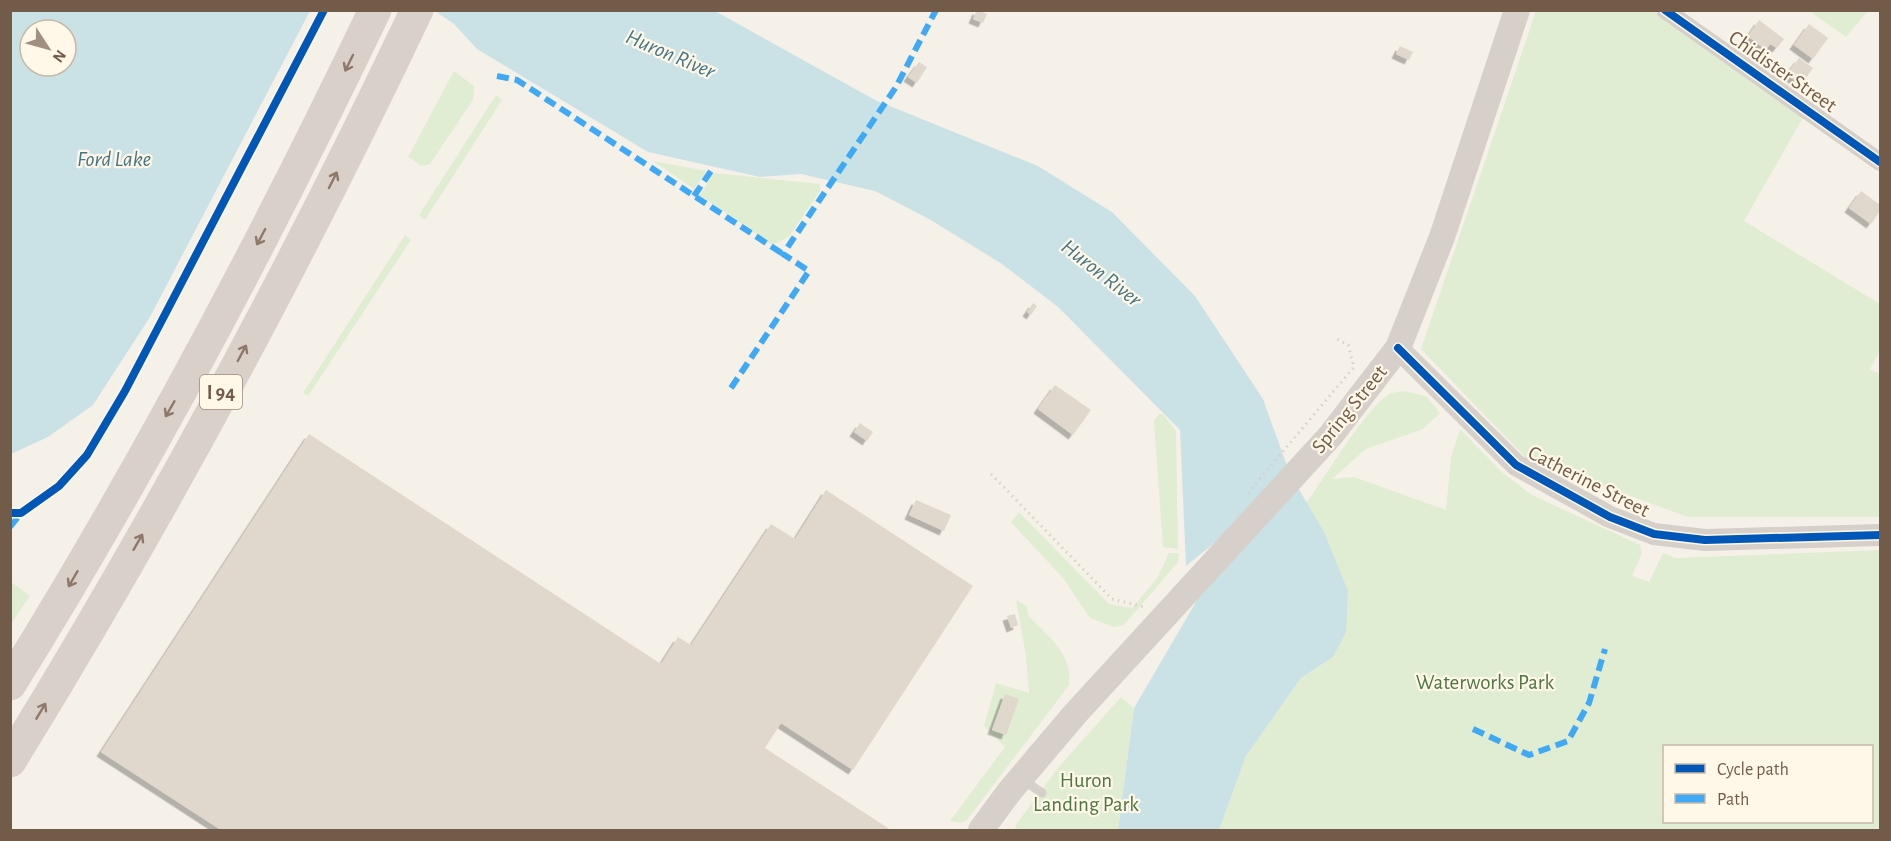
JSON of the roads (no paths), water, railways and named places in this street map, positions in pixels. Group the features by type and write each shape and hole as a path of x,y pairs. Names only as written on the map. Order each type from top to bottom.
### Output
{"highway":[{"name":"I 94","path":"10,684 185,383 323,118 375,10"},
{"name":"I 94","path":"10,761 176,475 288,268 417,12"}],"main road":[{"name":"Spring Street","path":"981,831 1020,778 1149,616 1331,435 1398,348 1442,237 1517,10"}],"street":[{"name":"Chidister Street","path":"1665,10 1881,162"},
{"name":"Catherine Street","path":"1398,348 1516,465 1610,517 1654,534 1705,540 1881,535"}],"lane":[{"path":"1020,778 1042,793"}],"water":[{"name":"Ford Lake","path":"11,10 310,11 150,317 93,405 48,437 11,454"},
{"name":"Huron River","path":"435,11 715,11 875,100 1038,166 1112,212 1195,296 1263,399 1290,474 1324,532 1348,591 1346,632 1333,657 1301,678 1246,756 1219,830 1118,830 1134,708 1245,518 1186,566 1180,430 1058,307 1002,264 929,219 875,191 801,174 760,177 648,152 477,49 454,24"}],"park label":[{"name":"Waterworks Park","path":"1485,682"},
{"name":"Huron Landing Park","path":"1086,792"}]}
